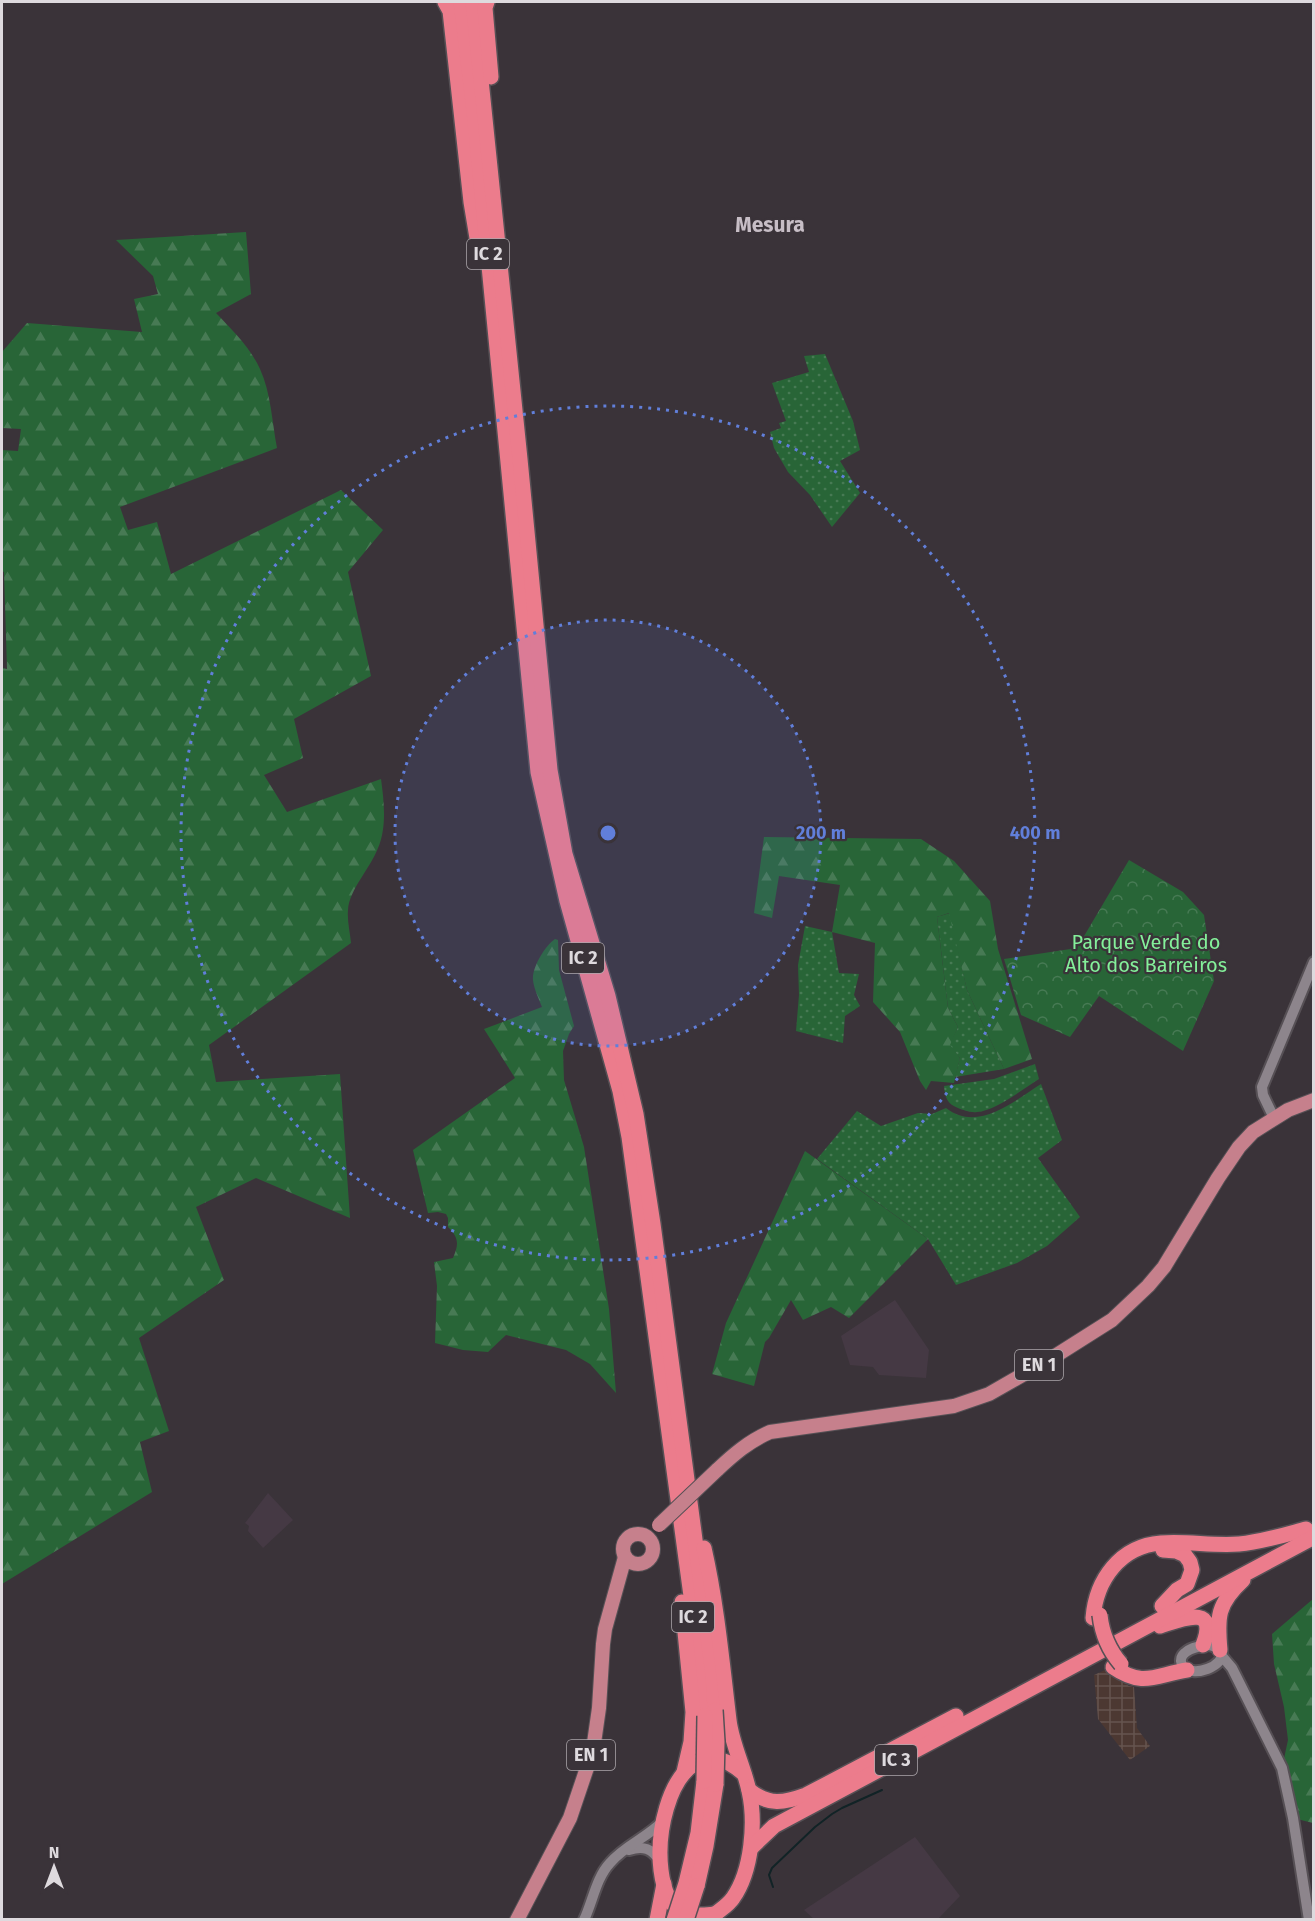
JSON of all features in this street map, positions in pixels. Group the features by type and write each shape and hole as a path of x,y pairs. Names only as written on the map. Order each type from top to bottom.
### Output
{"highway":[{"path":"445,2 450,11 471,202 492,352 502,397"},
{"name":"IC 2","path":"461,2 471,36 515,418 550,770 565,854 608,996 636,1114 653,1224 713,1675 710,1713 710,1782 698,1833 686,1920"},
{"name":"IC 2","path":"473,2 471,36 502,397 538,771 567,901 621,1091 702,1676 710,1713"},
{"path":"487,2 486,20 512,287 518,386 515,418"},
{"path":"680,1518 682,1612 693,1712 691,1742 684,1772 671,1794 663,1821 660,1861 664,1884 675,1906 683,1912 712,1917 728,1904 740,1884 750,1848 752,1820 749,1790 730,1728 710,1572 690,1502"},
{"path":"1184,1664 1148,1672 1117,1665 1097,1616 1095,1598 1109,1571 1120,1560 1141,1548 1158,1543 1237,1544 1311,1530"},
{"name":"IC 3","path":"750,1848 774,1826 1256,1568 1311,1530"},
{"name":"IC 3","path":"749,1790 765,1800 775,1802 794,1800 807,1795 1162,1606 1311,1530"},
{"path":"1097,1616 1104,1594 1116,1574 1126,1564 1149,1552 1176,1551 1185,1555 1190,1562 1191,1577 1187,1584 1162,1606"},
{"path":"1220,1653 1218,1620 1222,1603 1230,1592 1256,1568"},
{"path":"1126,1636 1186,1617 1198,1617 1207,1625 1203,1645"},
{"path":"684,1772 695,1763 711,1760 729,1763 744,1774"},
{"path":"657,1920 664,1884"},
{"name":"IC 2","path":"674,1920 692,1884"}],"main road":[{"name":"EN 1","path":"646,1538 741,1448 756,1438 770,1432 954,1406 989,1394 1102,1326 1133,1302 1159,1274 1218,1178 1253,1132 1288,1110 1314,1100"},
{"name":"EN 1","path":"634,1535 646,1538 653,1546 651,1556 645,1563 631,1560 623,1550 626,1541 634,1535"},
{"name":"EN 1","path":"517,1920 570,1818 593,1749 599,1708 605,1629 621,1577 631,1560"}],"street":[{"path":"1274,1118 1263,1095 1265,1075 1286,1032 1314,962"},
{"path":"1235,1677 1212,1668 1193,1671 1184,1664 1182,1654 1203,1645 1216,1646 1228,1662 1282,1768 1293,1818 1309,1920"},
{"path":"1212,1668 1220,1661 1220,1653"},
{"path":"584,1920 601,1877 609,1864 663,1821"},
{"path":"620,1853 642,1847 654,1852 660,1861"}],"shaded area":[{"path":"895,1300 929,1350 926,1378 879,1375 873,1367 850,1365 841,1336"},
{"path":"268,1493 293,1520 263,1548 248,1531 249,1526 245,1523"},
{"path":"1105,1670 1134,1687 1137,1728 1150,1746 1130,1760 1098,1719 1094,1675"},
{"path":"915,1837 960,1896 938,1919 814,1919 804,1910"}],"green space":[{"path":"246,232 251,294 216,313 246,346 260,369 269,398 277,448 120,507 128,530 157,522 171,574 341,490 383,530 348,572 371,676 294,719 303,758 264,775 287,812 381,779 384,805 383,831 375,855 349,902 351,943 209,1045 216,1082 340,1074 350,1218 256,1178 196,1207 224,1280 139,1338 169,1431 140,1442 152,1492 2,1584 2,668 7,669 4,572 2,571 2,450 18,451 21,429 2,428 2,352 27,323 142,332 134,299 158,294 153,276 116,240"},
{"path":"825,354 853,421 860,450 840,461 860,493 832,527 810,495 788,472 774,448 770,432 781,428 779,423 786,421 772,383 809,372 804,356"},
{"path":"764,837 921,839 954,861 990,901 998,949 1032,1059 1004,1069 967,990 949,913 937,917 948,1008 958,1027 950,1045 960,1058 954,1083 931,1081 926,1090 900,1032 873,1002 875,943 832,932 840,885 779,876 772,918 754,913"},
{"name":"Parque Verde do Alto dos Barreiros","path":"1129,860 1183,892 1204,915 1214,981 1183,1051 1099,996 1070,1037 1021,1015 1004,959 1077,948"},
{"path":"950,913 967,990 1004,1069 955,1077 960,1058 949,1045 958,1027 948,1008 937,917"},
{"path":"805,926 832,932 839,973 859,974 854,995 860,1006 845,1016 843,1043 796,1031 799,995 798,965"},
{"path":"555,939 558,940 559,970 574,1026 563,1051 564,1080 584,1147 609,1309 616,1393 590,1364 566,1350 506,1335 488,1352 463,1350 435,1343 437,1286 434,1262 453,1258 457,1241 448,1227 446,1214 428,1213 413,1150 515,1078 484,1029 542,1007 534,987 533,975 540,957"},
{"path":"1035,1064 1039,1079 1009,1099 984,1111 972,1112 958,1108 946,1097 944,1086 994,1079"},
{"path":"1041,1084 1062,1140 1038,1158 1080,1217 1047,1246 1017,1263 956,1285 928,1239 817,1159 857,1111 881,1126 918,1113 932,1114 946,1108 958,1115 983,1116 1008,1106"},
{"path":"805,1151 928,1239 849,1318 831,1307 803,1320 791,1300 765,1342 754,1386 712,1374 726,1323"},
{"path":"1313,1599 1313,1823 1293,1818 1282,1768 1288,1740 1284,1707 1274,1664 1272,1634"}],"waterway":[{"path":"773,1887 769,1875 772,1868 815,1827 842,1808 882,1790"}],"district":[{"name":"Mesura","path":"770,225"}]}
